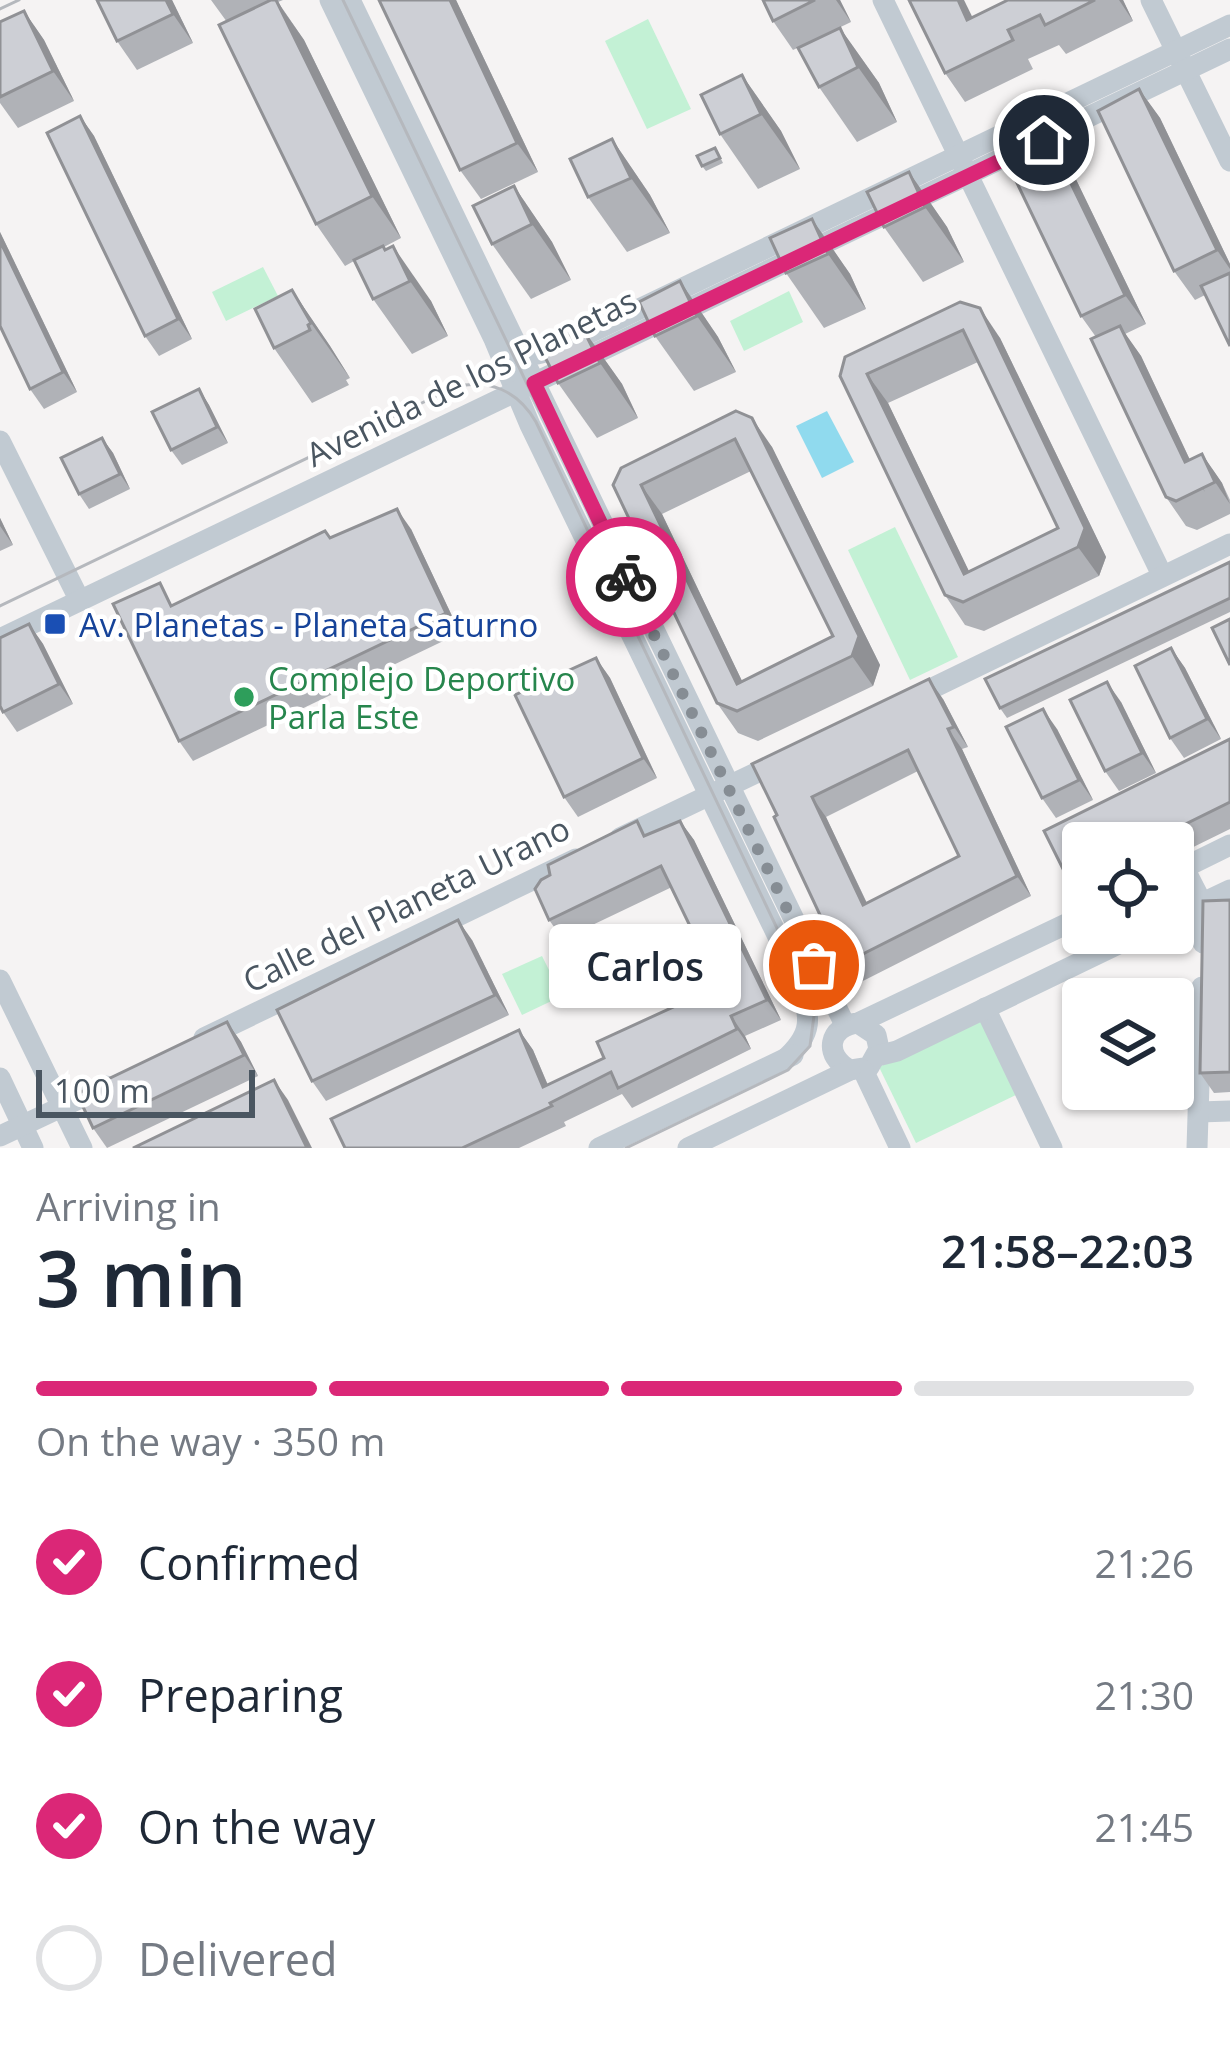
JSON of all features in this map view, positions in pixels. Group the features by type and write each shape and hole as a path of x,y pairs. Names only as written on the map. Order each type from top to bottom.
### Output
{"street":[{"path":"330,0 525,387 719,792 845,1029 837,1062 863,1065"},
{"path":"350,0 519,351 525,387"},
{"path":"883,0 1162,575"},
{"path":"1151,0 1230,161"},
{"name":"Avenida de los Planetas","path":"0,639 968,177 1181,60 1230,25"},
{"name":"Avenida de los Planetas","path":"519,351 554,350 957,155 1181,60 1230,49"},
{"path":"0,441 79,599"},
{"path":"894,706 1230,544"},
{"name":"Calle del Planeta Urano","path":"189,1045 812,746"},
{"path":"719,792 808,1009 807,1033 783,1061"},
{"path":"1194,863 1230,845"},
{"path":"1194,907 1230,890"},
{"path":"1194,892 1202,903 1197,1148"},
{"path":"599,1148 1062,926"},
{"path":"688,1148 1098,954"},
{"path":"0,980 82,1148"},
{"path":"986,1008 1052,1148"},
{"path":"845,1029 876,1035 863,1065 899,1148"},
{"path":"0,1136 135,1072"},
{"path":"0,1078 33,1148"},
{"path":"1199,1112 1230,1111"}],"green space":[{"path":"648,19 691,109 647,129 605,41"},
{"path":"263,267 278,296 226,321 212,292"},
{"path":"789,291 803,322 744,351 730,321"},
{"path":"895,527 958,657 910,680 848,550"},
{"path":"542,956 562,996 522,1015 502,974"},
{"path":"982,1017 1018,1094 916,1143 879,1067"}],"water":[{"path":"827,411 854,462 822,478 796,426"}],"building":[{"path":"97,0 166,0 173,14 117,41"},
{"path":"276,0 372,196 316,224 219,25"},
{"path":"379,0 450,0 517,143 460,170"},
{"path":"763,0 815,0 773,21"},
{"path":"909,0 958,0 967,20 1008,0 1095,0 1045,25 1040,15 1008,30 1013,40 945,73"},
{"path":"24,11 53,71 0,97 0,22"},
{"path":"840,28 858,67 819,87 798,48"},
{"path":"742,75 761,114 720,134 701,95"},
{"path":"1139,89 1217,250 1174,271 1098,111"},
{"path":"80,116 178,319 145,336 47,133"},
{"path":"1047,134 1125,295 1081,316 1003,154"},
{"path":"612,139 631,178 588,197 570,159"},
{"path":"715,148 720,158 702,166 697,156"},
{"path":"909,172 925,207 884,227 867,192"},
{"path":"514,186 532,224 492,244 473,206"},
{"path":"812,219 828,254 786,273 770,238"},
{"path":"0,241 63,372 30,389 0,326"},
{"path":"383,246 385,250 393,246 410,281 373,299 354,260"},
{"path":"1230,273 1230,346 1201,286"},
{"path":"680,281 697,316 655,336 639,302"},
{"path":"292,290 311,323 310,330 274,348 255,309"},
{"path":"960,302 980,308 1085,528 1078,547 963,602 945,595 840,376 845,357","holes":["963,330 1058,528 964,574 867,374"]},
{"path":"1120,326 1185,462 1202,454 1215,482 1176,501 1166,497 1091,339"},
{"path":"583,329 600,363 558,383 541,349"},
{"path":"199,389 217,427 171,450 152,412"},
{"path":"736,411 752,418 859,636 852,656 737,711 717,703 613,485 621,468","holes":["735,439 833,636 737,684 641,485"]},
{"path":"102,438 120,474 79,494 61,458"},
{"name":"Complejo Deportivo Parla Este","path":"397,509 446,613 179,741 113,604 160,583 171,606 325,531 330,538"},
{"path":"1230,562 1230,598 1000,708 985,679"},
{"path":"1230,619 1230,665 1212,628"},
{"path":"29,624 59,684 3,712 0,638"},
{"path":"1171,648 1207,719 1170,738 1135,666"},
{"path":"596,658 643,758 564,797 515,695"},
{"path":"929,679 1017,876 843,964 752,764","holes":["908,750 959,856 863,905 812,797"]},
{"path":"1107,682 1142,753 1105,771 1070,700"},
{"path":"1043,709 1079,780 1042,798 1006,727"},
{"path":"1230,739 1230,802 1190,822 1062,822"},
{"path":"637,821 644,836 680,821 767,1000 731,1016 737,1029 618,1088 611,1072 462,1148 345,1148 331,1119 519,1030 543,1087 604,1058 597,1042 719,986 661,866 549,920 535,889 550,875 548,865"},
{"path":"1062,822 1062,867 1044,831"},
{"path":"1230,900 1230,1072 1200,1073 1203,901"},
{"path":"458,920 495,995 312,1081 277,1010"},
{"path":"227,1022 244,1055 93,1128 77,1094"},
{"path":"274,1080 307,1148 133,1148"}],"tram line":[{"path":"0,9 19,0"},
{"path":"343,0 539,409"},
{"path":"0,606 455,387 491,386 521,402 536,422 815,1008 810,1046 788,1070 626,1148"}],"way so far":[{"path":"626,577 814,965"}],"place":[{"name":"Av. Planetas - Planeta Saturno","path":"55,624"},
{"name":"Complejo Deportivo Parla Este","path":"244,697"},
{"name":"Carlos","path":"814,965"}],"route":[{"path":"626,577 534,383 1044,140"}]}
